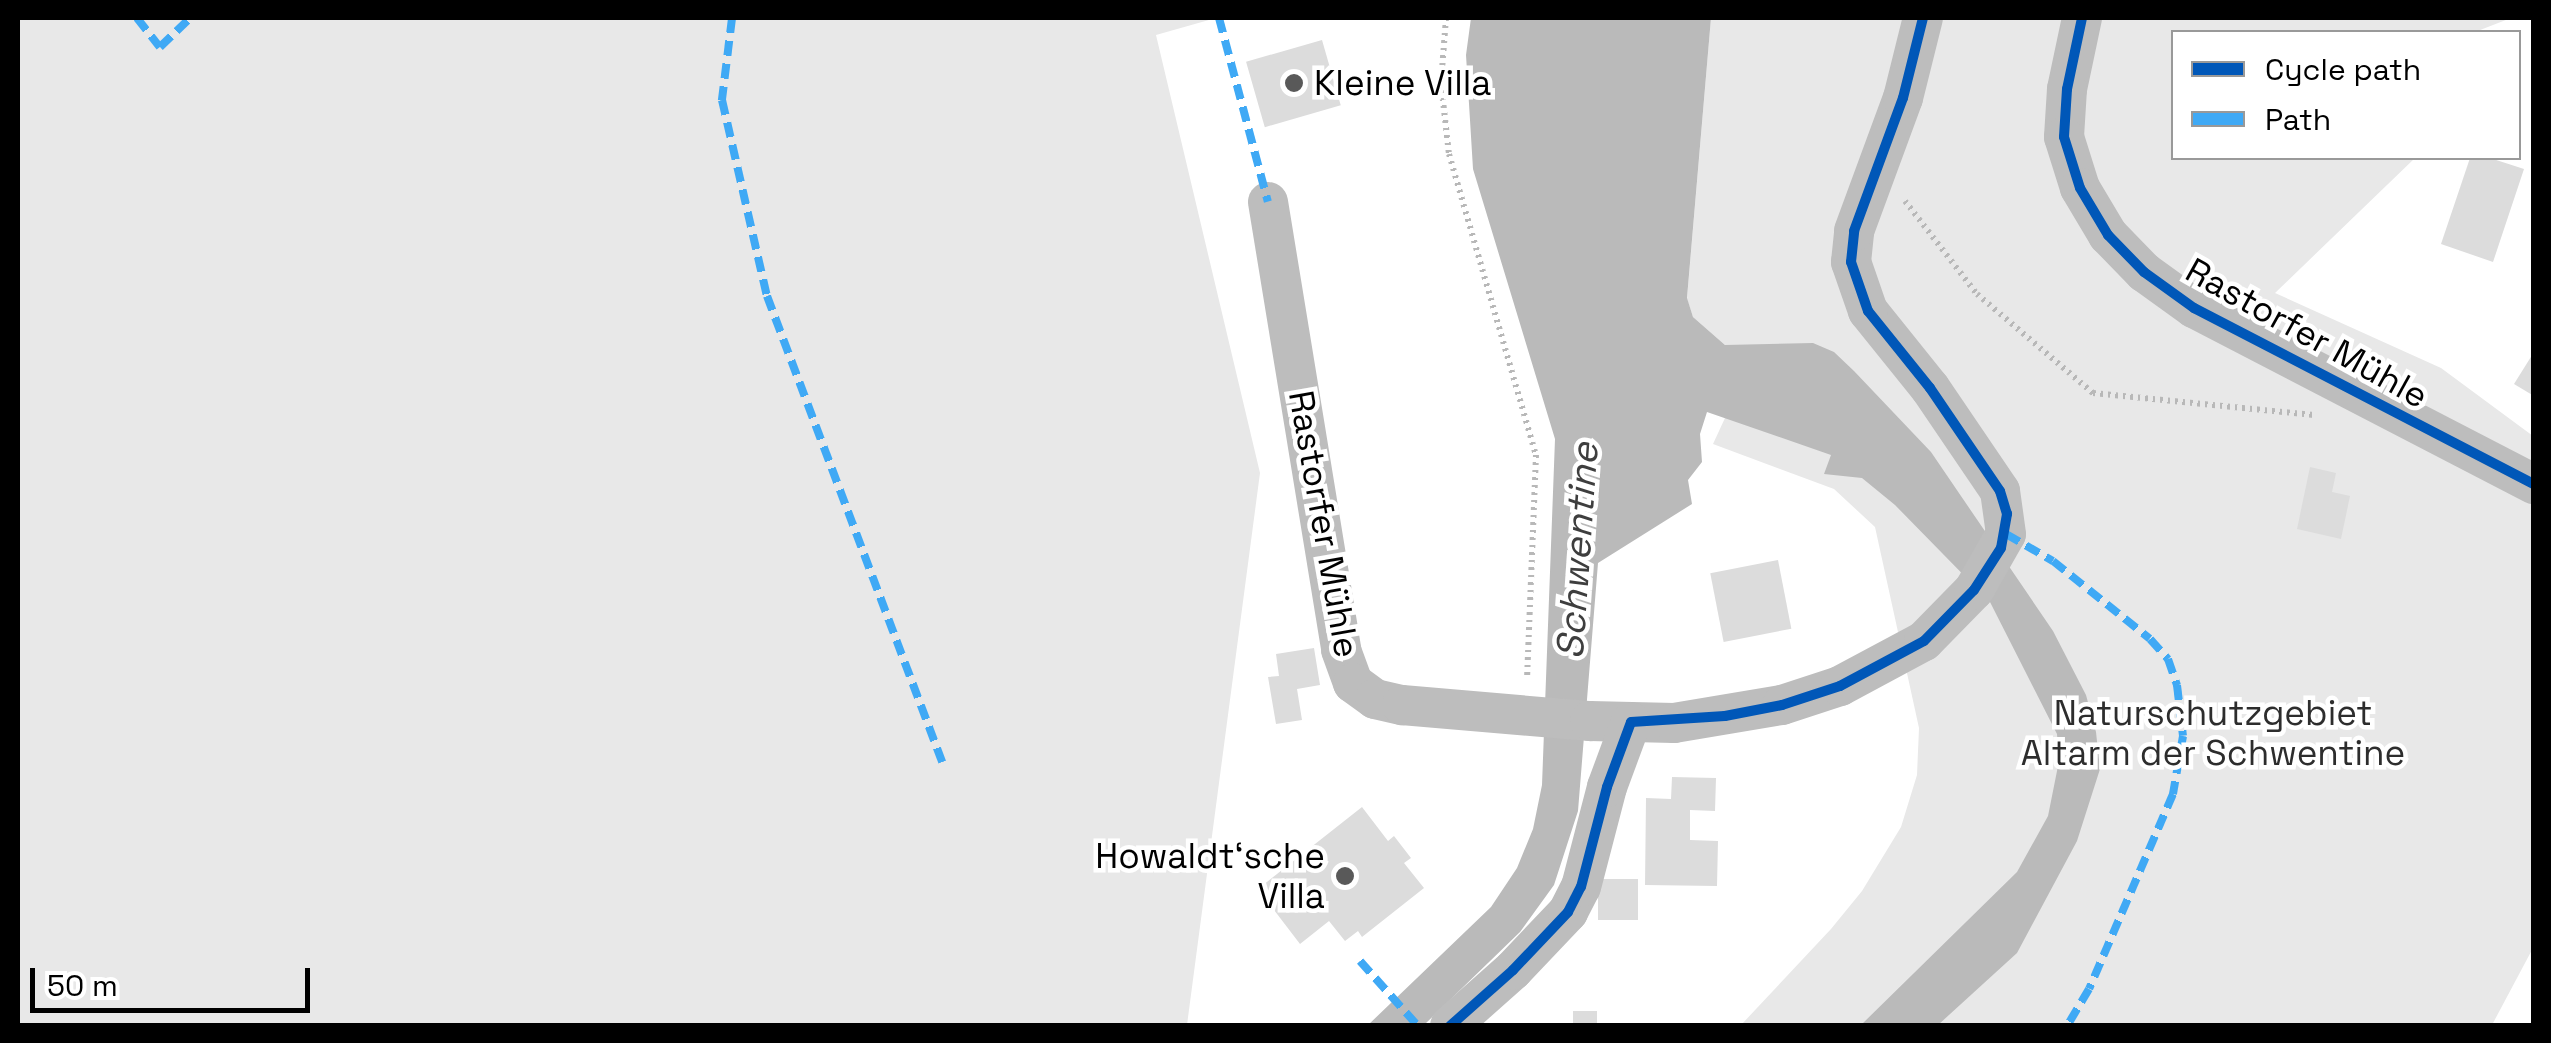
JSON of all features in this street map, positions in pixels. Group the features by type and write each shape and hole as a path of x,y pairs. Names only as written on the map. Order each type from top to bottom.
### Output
{"street":[{"name":"Rastorfer Mühle","path":"1268,202 1342,650 1354,683 1375,699 1390,703 1590,721 1724,716 1782,705 1840,686 1924,641 1974,590 2000,548 2006,514 2000,491 1930,388 1868,311 1856,288 1851,262 1854,231 1903,98 1923,18"},
{"name":"Rastorfer Mühle","path":"2082,18 2068,88 2064,137 2080,188 2108,235 2144,272 2194,308 2534,484"},
{"path":"1450,1026 1513,970 1568,912 1580,886 1607,787 1631,722"}],"path":[{"path":"1446,18 1441,84 1449,154 1536,455 1533,717"},
{"path":"1877,164 1977,294 2093,393 2324,416"}],"green space":[{"path":"18,18 1216,18 1156,35 1260,473 1187,1025 18,1025"},
{"name":"Naturschutzgebiet Altarm der Schwentine","path":"1711,18 2511,18 2480,30 2171,30 2171,160 2413,160 2275,293 2441,368 2533,436 2533,948 2492,1025 1741,1025 1862,891 1901,827 1917,775 1919,728 1875,527 1834,489 1713,444 1725,418 1725,345 1693,317 1687,299"}],"water":[{"name":"Schwentine","path":"1471,18 1711,18 1687,298 1693,317 1725,345 1813,343 1834,352 1854,371 1931,452 2053,631 2086,695 2100,769 2077,841 2017,953 1938,1025 1861,1025 2017,872 2048,816 2059,761 2057,734 1990,602 1895,505 1862,478 1824,474 1831,455 1707,412 1700,434 1702,462 1688,480 1692,504 1598,563 1578,811 1554,885 1520,932 1424,1025 1367,1026 1491,907 1517,868 1533,829 1542,785 1555,439 1473,169 1466,55"}],"building":[{"name":"Kleine Villa","path":"1322,40 1341,105 1265,127 1246,62"},
{"path":"2469,160 2496,160 2524,169 2493,262 2441,244"},
{"path":"2534,352 2534,396 2514,384"},
{"path":"2310,467 2336,473 2332,492 2350,496 2341,539 2297,529"},
{"path":"1778,560 1791,629 1724,642 1710,573"},
{"path":"1314,648 1320,685 1297,689 1302,720 1276,724 1268,677 1279,676 1276,654"},
{"path":"1672,777 1716,778 1715,811 1690,810 1690,840 1718,841 1717,886 1645,885 1646,798 1671,799"},
{"name":"Howaldt‘sche Villa","path":"1362,807 1388,841 1394,836 1411,858 1404,863 1424,888 1362,937 1358,931 1345,941 1329,921 1300,944 1258,889"},
{"path":"1598,879 1638,879 1638,920 1598,920"},
{"path":"1573,1011 1597,1011 1597,1026 1573,1026"}],"marked path":[{"path":"137,18 160,47 190,18"},
{"path":"732,18 722,100 767,296 942,762"},
{"path":"1219,18 1268,202"},
{"path":"2006,534 2053,561 2150,639 2168,659 2177,685 2183,736 2173,794 2089,989 2067,1026"},
{"path":"1360,961 1418,1026"}],"cycle path":[{"path":"1450,1026 1513,970 1568,912 1581,887 1607,787 1631,722 1725,716 1782,705 1840,686 1924,641 1974,590 2001,548 2007,514 2000,491 1930,388 1868,311 1851,262 1854,231 1903,98 1923,18"},
{"path":"2082,18 2067,89 2064,137 2080,188 2108,235 2144,272 2194,308 2534,484"}],"place":[{"name":"Kleine Villa","path":"1294,83"},
{"name":"Howaldt‘sche Villa","path":"1345,876"}]}
